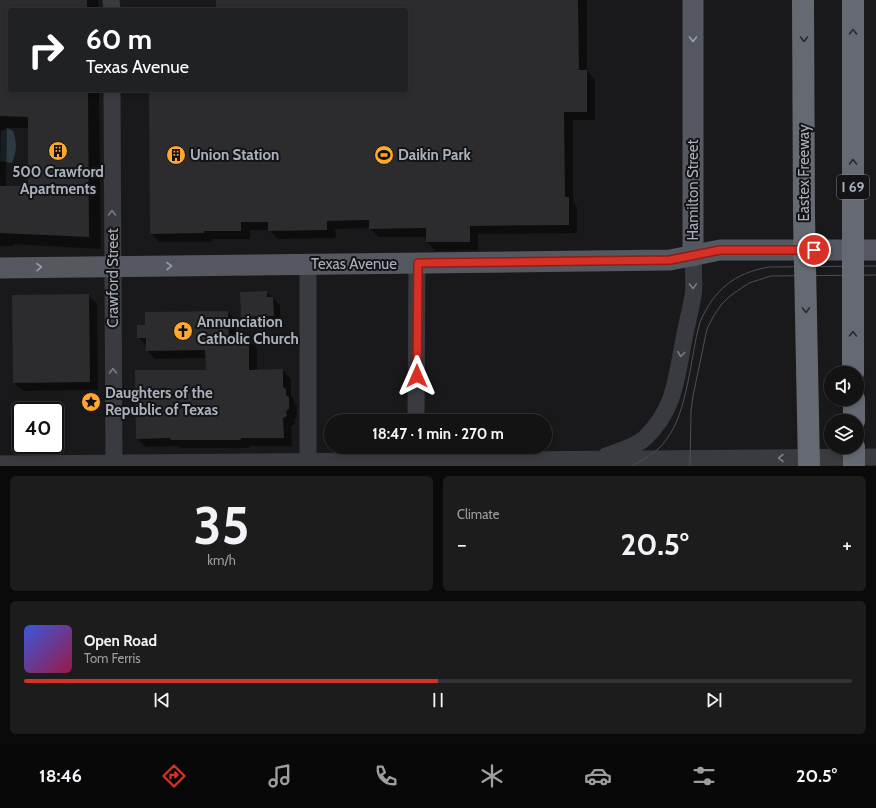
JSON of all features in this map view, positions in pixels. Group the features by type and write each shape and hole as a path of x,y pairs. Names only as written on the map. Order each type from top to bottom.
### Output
{"highway":[{"name":"Eastex Freeway","path":"803,0 804,207 809,466"},
{"name":"I 69","path":"853,0 854,366"},
{"path":"854,454 854,466"}],"main road":[{"name":"Hamilton Street","path":"693,0 693,256"},
{"name":"Texas Avenue","path":"0,268 670,260 720,250 876,250"}],"street":[{"name":"Crawford Street","path":"112,92 114,464"},
{"name":"Hamilton Street","path":"598,459 644,439 658,423 672,397 679,372 682,345 693,294 693,256"},
{"path":"416,414 418,263"},
{"path":"308,264 308,461"},
{"path":"0,464 114,464 416,458 598,459 876,457"}],"shaded area":[{"path":"7,128 13,131 15,139 16,151 12,163 0,161 1,131"}],"building":[{"name":"500 Crawford Apartments","path":"0,0 87,0 87,8 8,8 8,92 88,92 89,237 0,233 0,186 28,186 28,117 0,116"},
{"name":"Daikin Park","path":"216,0 578,0 579,70 587,70 587,112 564,112 565,197 569,197 569,225 470,226 470,242 426,242 426,228 369,229 369,220 327,221 327,230 268,231 268,222 241,222 241,231 204,231 204,233 150,234 149,92 408,92 408,8 216,8"},
{"path":"267,291 267,297 273,297 274,316 241,317 240,292"},
{"path":"89,294 90,382 13,383 12,295"},
{"path":"228,311 229,339 249,339 249,370 283,369 283,387 286,389 286,395 289,397 289,409 286,411 287,416 283,418 284,438 242,438 240,440 171,440 169,438 136,439 135,370 206,370 205,350 146,351 146,338 137,338 137,325 145,325 145,312"}],"tram line":[{"path":"632,466 659,448 673,428 684,400 700,322 712,301 727,285 745,274 769,267 876,266"},
{"path":"690,466 691,411 693,396 707,329 721,305 730,296 749,283 771,276 876,275"}],"place":[{"name":"500 Crawford Apartments","path":"58,151"},
{"name":"Union Station","path":"176,155"},
{"name":"Daikin Park","path":"384,155"},
{"name":"Annunciation Catholic Church","path":"183,331"},
{"name":"Daughters of the Republic of Texas","path":"91,402"}],"route":[{"path":"417,376 418,263 670,260 720,250 814,250"}]}
